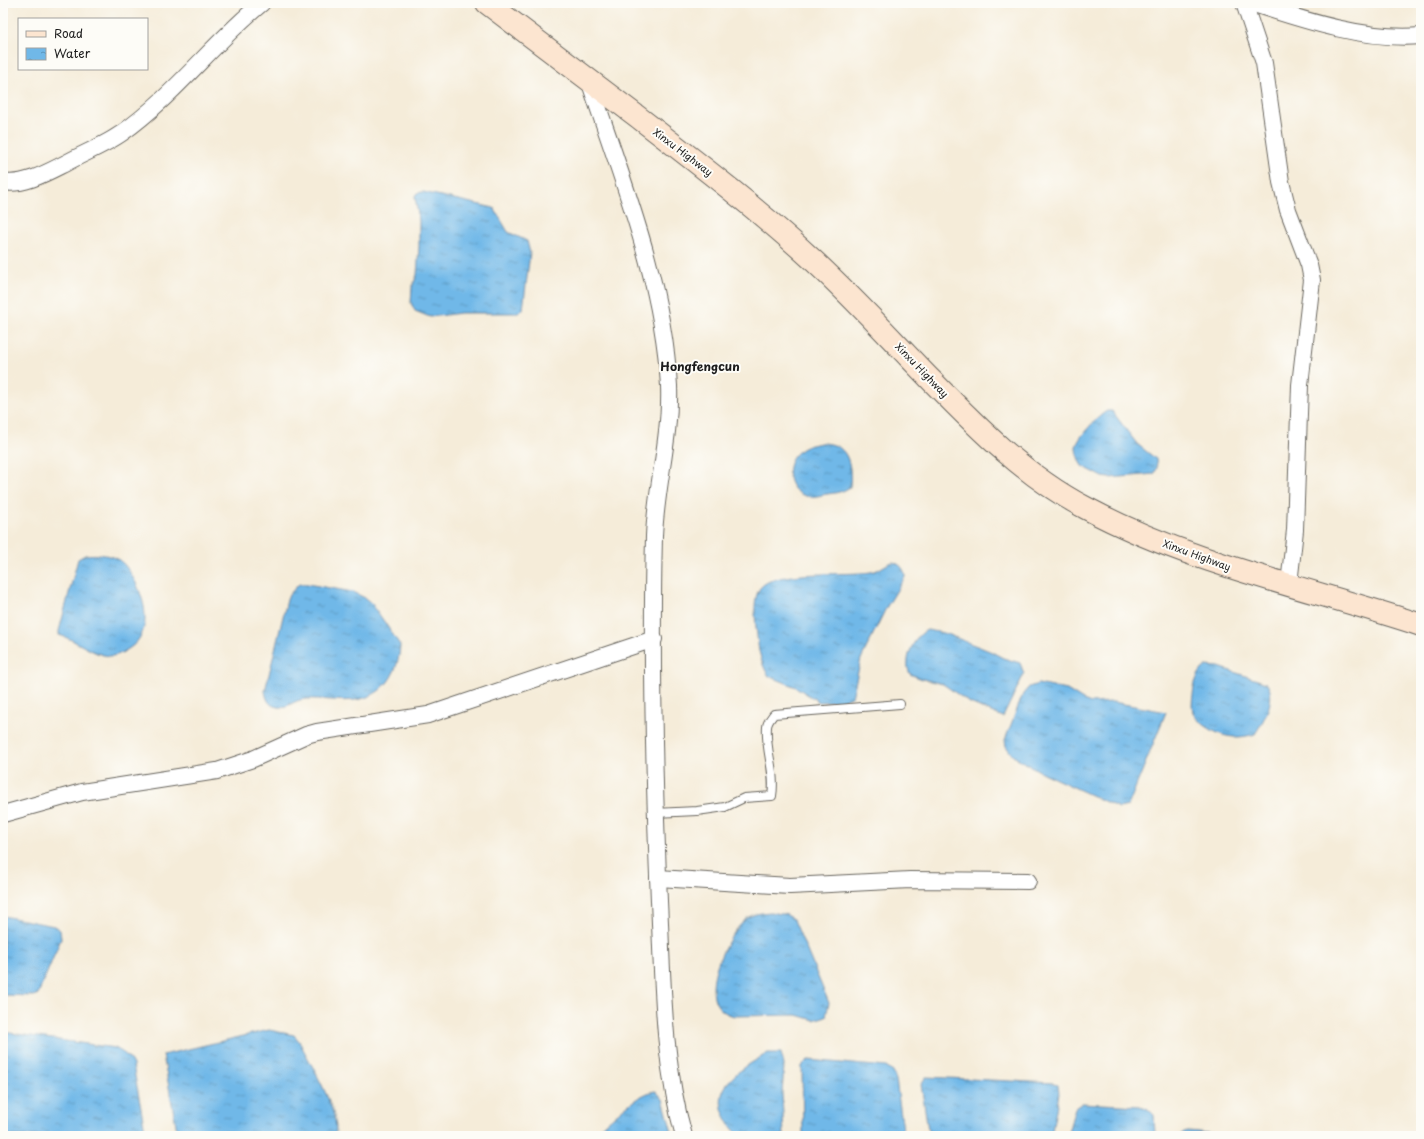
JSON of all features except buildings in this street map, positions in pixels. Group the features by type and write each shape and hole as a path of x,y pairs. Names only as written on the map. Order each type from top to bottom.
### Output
{"main road":[{"name":"Xinxu Highway","path":"487,3 711,173 782,232 850,296 974,423 1038,477 1085,508 1146,535 1212,560 1421,625"}],"street":[{"path":"3,182 16,183 37,177 121,133 173,88 238,24 262,3"},
{"path":"1244,3 1264,63 1281,182 1288,210 1309,264 1312,280 1300,385 1295,530 1289,584"},
{"path":"1251,3 1315,24 1390,37 1421,36"},
{"path":"589,80 647,256 658,303 666,358 669,412 654,532 655,813 667,1053 676,1108 684,1136"},
{"path":"3,814 82,792 217,771 253,759 306,735 317,732 428,715 654,639"},
{"path":"658,878 790,886 910,880 1028,881"}],"lane":[{"path":"655,813 697,811 725,807 744,798 772,796 774,783 766,728 774,714 900,704"}],"water":[{"path":"423,192 494,208 508,232 527,241 530,253 523,309 518,313 461,313 430,317 415,311 411,303 412,287 417,275 419,221 415,196 417,193"},
{"path":"1107,411 1112,411 1137,444 1156,459 1157,468 1154,474 1110,478 1103,477 1082,466 1076,447 1080,438 1099,417"},
{"path":"821,443 837,446 843,451 849,463 850,487 836,493 808,497 800,493 791,484 788,472 789,465 796,454 802,449"},
{"path":"97,554 116,558 125,565 139,590 144,610 144,629 134,645 120,654 110,656 103,655 59,635 78,559 85,555"},
{"path":"893,562 902,567 905,577 886,608 861,659 852,697 840,701 819,702 796,687 769,676 761,659 756,627 755,602 760,588 768,582 780,578 812,574 871,572"},
{"path":"299,584 353,592 365,598 372,604 400,645 397,664 393,673 382,688 375,694 366,698 343,701 306,699 282,707 272,705 269,702 265,691 288,596"},
{"path":"927,630 944,633 992,652 1003,658 1020,663 1024,674 1003,717 970,703 943,684 919,678 910,674 908,663 911,650 917,638"},
{"path":"1206,666 1219,667 1266,683 1271,695 1270,702 1266,715 1255,734 1234,737 1221,734 1203,724 1194,715 1192,700 1194,687 1198,675"},
{"path":"1038,684 1067,690 1091,703 1113,702 1166,712 1128,806 1119,808 1043,773 1013,756 1006,746 1005,740 1023,694 1029,687"},
{"path":"770,912 787,915 794,920 829,1003 826,1016 814,1020 797,1015 735,1016 721,1010 715,999 713,985 716,969 722,953 731,938 740,925 749,917 756,914"},
{"path":"3,916 54,926 60,930 61,939 38,994 34,996 3,995"},
{"path":"269,1030 294,1035 299,1041 317,1074 334,1115 336,1126 335,1136 178,1136 163,1055"},
{"path":"3,1032 115,1048 124,1053 133,1065 146,1136 3,1136"},
{"path":"768,1053 781,1053 784,1065 782,1094 784,1136 741,1136 731,1126 724,1114 721,1103 722,1094 726,1085 733,1077 741,1070"},
{"path":"808,1060 886,1067 893,1072 896,1080 904,1136 803,1136 802,1066"},
{"path":"926,1077 1054,1083 1058,1085 1059,1094 1051,1136 929,1136 921,1084"},
{"path":"656,1091 663,1099 673,1136 596,1136 599,1129 626,1106 649,1092"},
{"path":"1082,1103 1140,1106 1148,1109 1154,1115 1155,1136 1067,1136 1075,1108"},
{"path":"1188,1131 1227,1135 1231,1136 1179,1136"}],"district":[{"name":"Hongfengcun","path":"700,367"}]}
